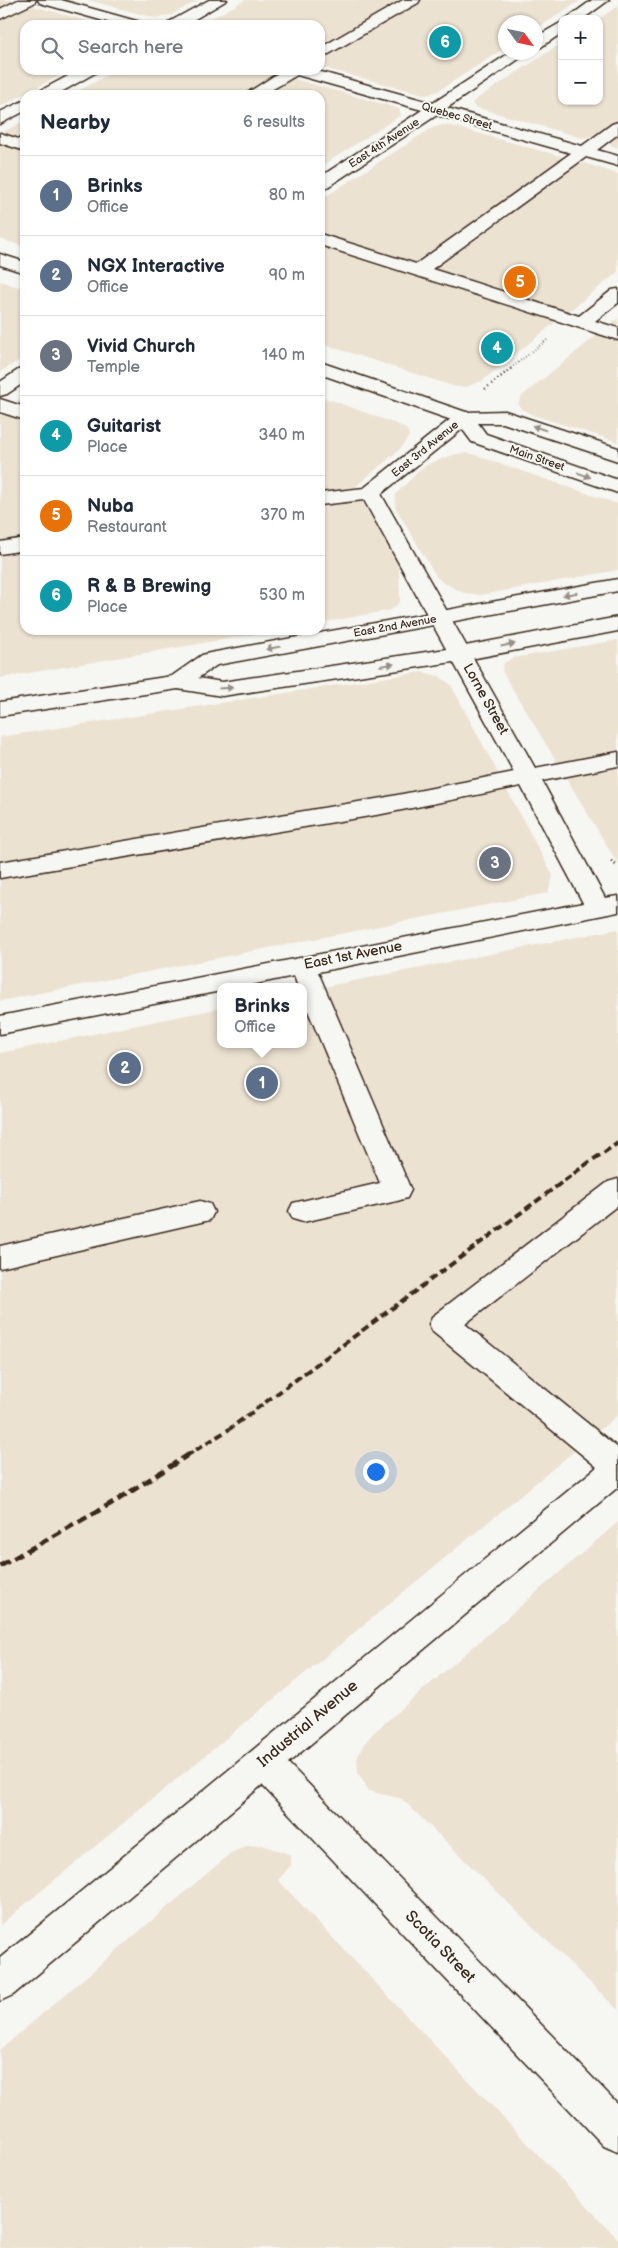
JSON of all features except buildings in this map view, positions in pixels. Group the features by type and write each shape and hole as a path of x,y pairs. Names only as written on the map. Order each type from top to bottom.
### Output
{"street":[{"path":"0,15 29,0"},
{"path":"45,0 117,20"},
{"path":"183,20 220,0"},
{"path":"325,51 413,0"},
{"path":"580,15 602,0"},
{"path":"543,39 558,29"},
{"name":"East 4th Avenue","path":"325,181 510,60"},
{"path":"53,90 81,75"},
{"path":"261,90 287,75"},
{"name":"Quebec Street","path":"314,75 618,161"},
{"path":"0,119 20,108"},
{"path":"418,271 618,127"},
{"path":"0,138 20,144"},
{"path":"325,241 618,334"},
{"path":"0,259 20,266"},
{"path":"581,323 618,294"},
{"path":"325,370 464,418 505,417 618,455"},
{"path":"0,390 20,377"},
{"path":"0,405 20,412"},
{"name":"Main Street","path":"464,418 480,438 618,487"},
{"name":"East 3rd Avenue","path":"370,493 464,418"},
{"path":"325,498 370,493"},
{"name":"Lorne Street","path":"370,493 529,776 608,906"},
{"path":"0,548 20,545"},
{"name":"East 2nd Avenue","path":"178,682 210,660 618,584"},
{"name":"East 2nd Avenue","path":"0,709 178,682 222,689 460,654 618,624"},
{"path":"0,870 382,806 618,759"},
{"name":"East 1st Avenue","path":"0,1025 608,906"},
{"path":"302,965 397,1190 303,1211"},
{"path":"618,1190 444,1324 618,1467"},
{"path":"0,1257 200,1212"},
{"name":"Industrial Avenue","path":"0,1982 618,1467"},
{"name":"Scotia Street","path":"263,1762 618,2132"}],"path":[{"name":"East 3rd Avenue","path":"464,418 486,389 564,327 581,323"}],"shaded area":[{"path":"0,0 12,0 82,20 20,20 20,75 61,75 32,90 20,90 20,96 0,107"},
{"path":"88,0 199,0 171,15 155,18"},
{"path":"245,0 581,0 543,24 543,15 498,15 498,52 438,91 427,95 325,68 325,20 209,20"},
{"path":"618,6 618,148 610,145 609,141 593,136 582,138 475,107 472,103 536,60 543,60 543,55 558,46 558,105 603,105 603,16"},
{"path":"108,75 281,75 393,107 399,109 401,115 325,164 325,90 80,90"},
{"path":"20,123 20,245 0,239 0,134"},
{"path":"442,125 452,126 560,156 560,161 574,166 584,163 618,174 618,272 482,381 466,387 456,387 325,345 325,197 432,128"},
{"path":"0,281 20,287 20,360 0,372"},
{"path":"618,318 618,442 533,415 521,409 518,404 522,396"},
{"path":"325,398 399,425 407,430 409,436 400,449 354,488 399,564 400,601 393,609 325,622"},
{"path":"20,407 20,635 250,635 0,678 0,415 8,416"},
{"path":"469,453 618,504 618,570 481,595 464,593 442,582 436,576 395,507 396,494 422,468 456,454"},
{"path":"618,640 618,864 502,671 504,663 513,658"},
{"path":"421,672 439,676 451,685 553,876 548,893 0,1001 0,737"},
{"path":"618,929 618,1415 0,1925 0,1053 217,1009 217,1048 307,1048 307,990"},
{"path":"618,1522 618,2010 402,1799 369,1791 358,1773 357,1759 363,1745 372,1734"},
{"path":"262,1845 291,1855 291,1865 278,1880 618,2239 618,2248 0,2248 0,2050 231,1853 246,1846"}],"railway":[{"path":"186,1456 228,1430 588,1163 618,1143"},
{"path":"0,1566 119,1499 188,1455"}],"place":[{"name":"R & B Brewing","path":"445,42"},
{"name":"Nuba","path":"520,282"},
{"name":"Guitarist","path":"497,348"},
{"name":"Vivid Church","path":"495,863"},
{"name":"NGX Interactive","path":"125,1068"},
{"name":"Brinks","path":"262,1083"}]}
